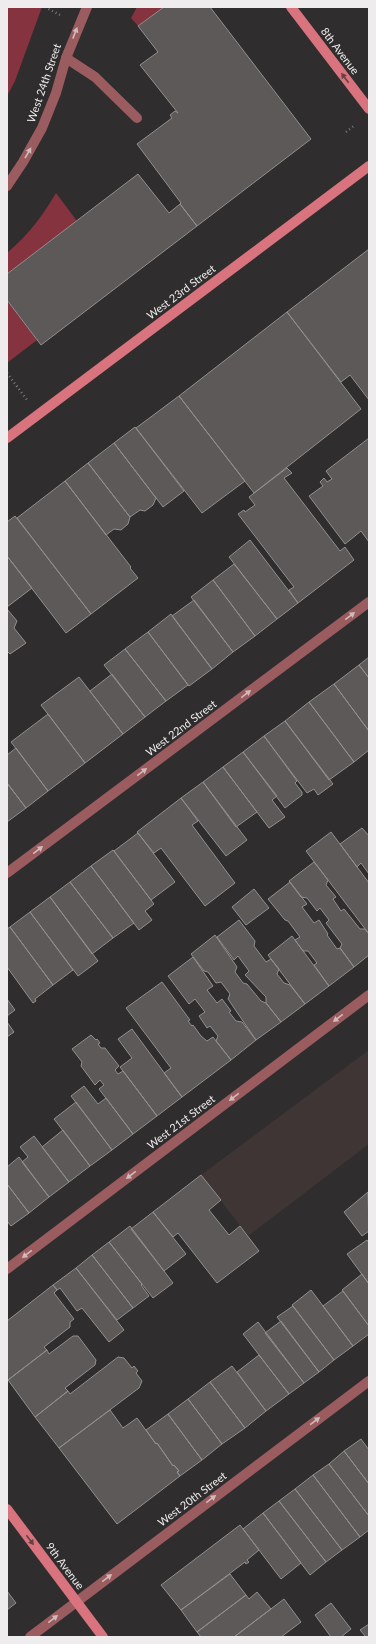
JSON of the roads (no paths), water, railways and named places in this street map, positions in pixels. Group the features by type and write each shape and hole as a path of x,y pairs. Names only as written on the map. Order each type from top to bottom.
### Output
{"main road":[{"name":"8th Avenue","path":"291,7 369,109"},
{"name":"West 23rd Street","path":"7,438 369,166"},
{"name":"9th Avenue","path":"7,1509 103,1637"}],"street":[{"name":"West 24th Street","path":"7,186 23,162 42,128 56,93 66,58 87,7"},
{"path":"66,58 95,78 137,118"},
{"name":"West 22nd Street","path":"7,873 369,602"},
{"name":"West 21st Street","path":"7,1269 369,995"},
{"name":"West 20th Street","path":"30,1637 369,1380"}]}
